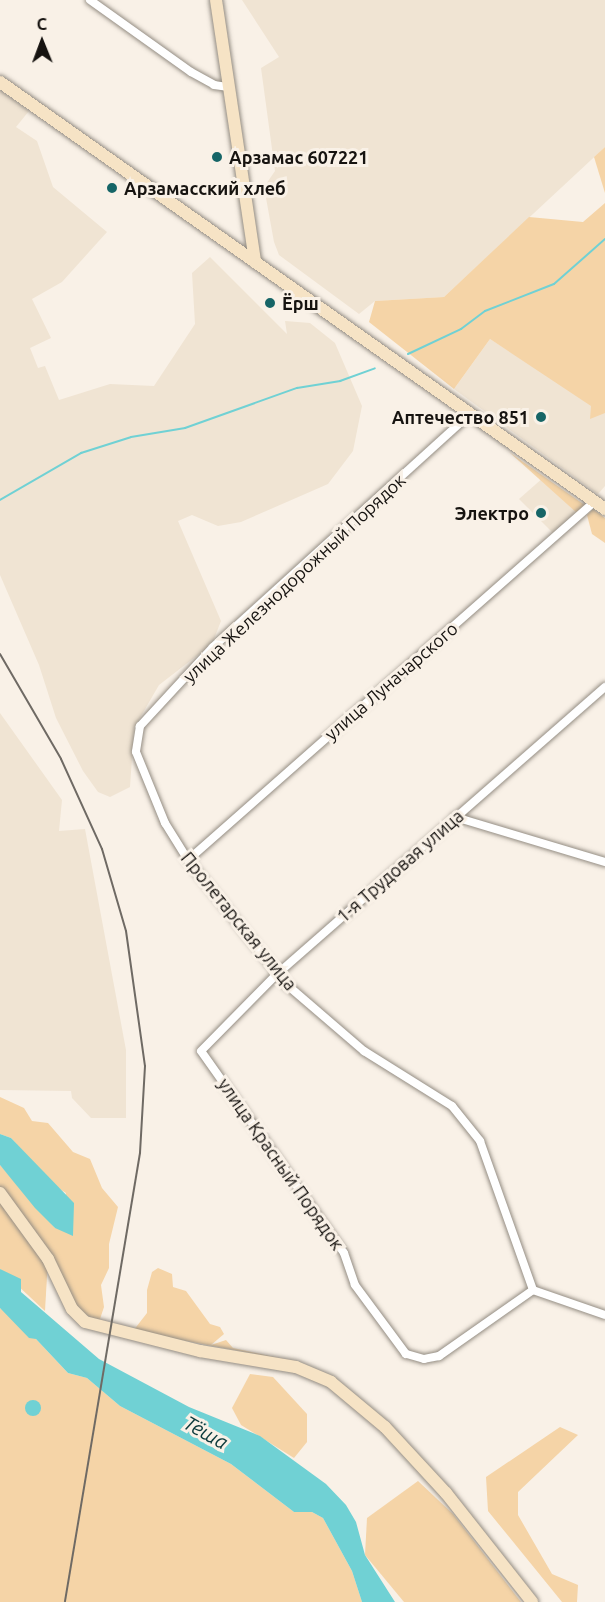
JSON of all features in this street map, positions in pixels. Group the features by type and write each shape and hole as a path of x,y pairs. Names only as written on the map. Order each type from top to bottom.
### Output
{"street":[{"path":"90,0 191,72 214,85 229,87"},
{"path":"216,0 255,262"},
{"path":"0,82 600,506"},
{"name":"улица Железнодорожный Порядок","path":"136,752 141,726 213,648 470,414"},
{"name":"улица Луначарского","path":"188,860 600,506"},
{"name":"1-я Трудовая улица","path":"201,1051 278,974 605,687"},
{"name":"Пролетарская улица","path":"136,752 165,823 188,860 278,974 364,1051 452,1106 480,1141 533,1290"},
{"path":"455,817 605,862"},
{"name":"улица Красный Порядок","path":"201,1051 344,1253 355,1285 406,1354 424,1359 439,1356 533,1290"},
{"path":"0,1193 48,1259 72,1309 85,1322 200,1351 296,1367 331,1382 385,1427 438,1485 532,1602"},
{"path":"533,1290 553,1300 605,1315"}],"shaded area":[{"path":"242,0 605,0 605,147 444,297 375,301 359,314 279,255 274,242 264,187 275,171 261,68 279,57"},
{"path":"0,90 29,111 16,127 37,141 53,187 107,232 62,282 32,299 51,338 30,348 38,368 45,366 59,400 110,384 154,386 195,324 192,273 210,257 287,334 285,321 310,323 335,343 362,406 353,451 328,484 241,522 218,526 192,515 178,521 221,621 212,644 159,685 134,728 130,787 110,797 98,792 83,771 56,718 39,665 0,575"},
{"path":"605,147 605,193 594,157"},
{"path":"605,203 605,413 590,419 591,406 490,339 454,389 369,322 375,301 444,297 529,217 583,222"},
{"path":"490,339 605,413 605,486 598,494 454,389"},
{"path":"509,452 586,506 577,513"},
{"path":"544,477 586,506 553,533 519,499"},
{"path":"593,509 605,518 605,543 592,534 587,515"},
{"path":"0,713 62,800 59,831 85,829 126,1050 126,1118 91,1118 72,1098 71,1091 0,1090"},
{"path":"0,1097 24,1108 32,1121 48,1123 73,1152 90,1159 102,1188 118,1207 109,1244 109,1268 101,1285 104,1307 99,1322 78,1310 0,1188 0,1165 55,1228 66,1193 52,1184 11,1138 0,1134"},
{"path":"0,1193 48,1259 45,1311 0,1269"},
{"path":"158,1268 172,1274 173,1287 186,1291 210,1324 220,1327 224,1334 211,1345 226,1340 233,1348 293,1361 133,1331 147,1313 147,1290 152,1272"},
{"path":"0,1308 36,1339 68,1373 87,1378 120,1406 231,1464 294,1512 312,1512 323,1518 352,1571 362,1602 0,1602"},
{"path":"250,1374 273,1377 307,1414 307,1442 294,1458 241,1425 232,1408"},
{"path":"560,1427 578,1435 518,1492 518,1515 552,1574 578,1585 577,1602 562,1602 488,1511 486,1477"},
{"path":"418,1481 453,1514 521,1602 404,1602 365,1555 367,1518"}],"water":[{"path":"0,1134 11,1138 74,1203 73,1236 55,1228 35,1208 0,1165"},
{"name":"Тёша","path":"0,1269 21,1279 21,1292 99,1359 189,1407 260,1436 326,1484 346,1505 356,1522 365,1555 395,1602 362,1602 352,1571 323,1518 312,1512 294,1512 231,1464 120,1406 87,1378 68,1373 36,1339 29,1338 0,1308"},
{"path":"33,1400 41,1408 33,1416 25,1408"}],"waterway":[{"path":"408,354 461,329 485,311 554,284 605,239"},
{"path":"0,500 81,453 131,437 185,428 297,388 340,381 375,368"}],"railway":[{"path":"0,654 61,759 102,849 126,931 145,1066 140,1153 65,1602"}],"place":[{"name":"Арзамас 607221","path":"217,157"},
{"name":"Арзамасский хлеб","path":"112,188"},
{"name":"Ёрш","path":"270,303"},
{"name":"Аптечество 851","path":"541,417"},
{"name":"Электро","path":"541,513"}]}
